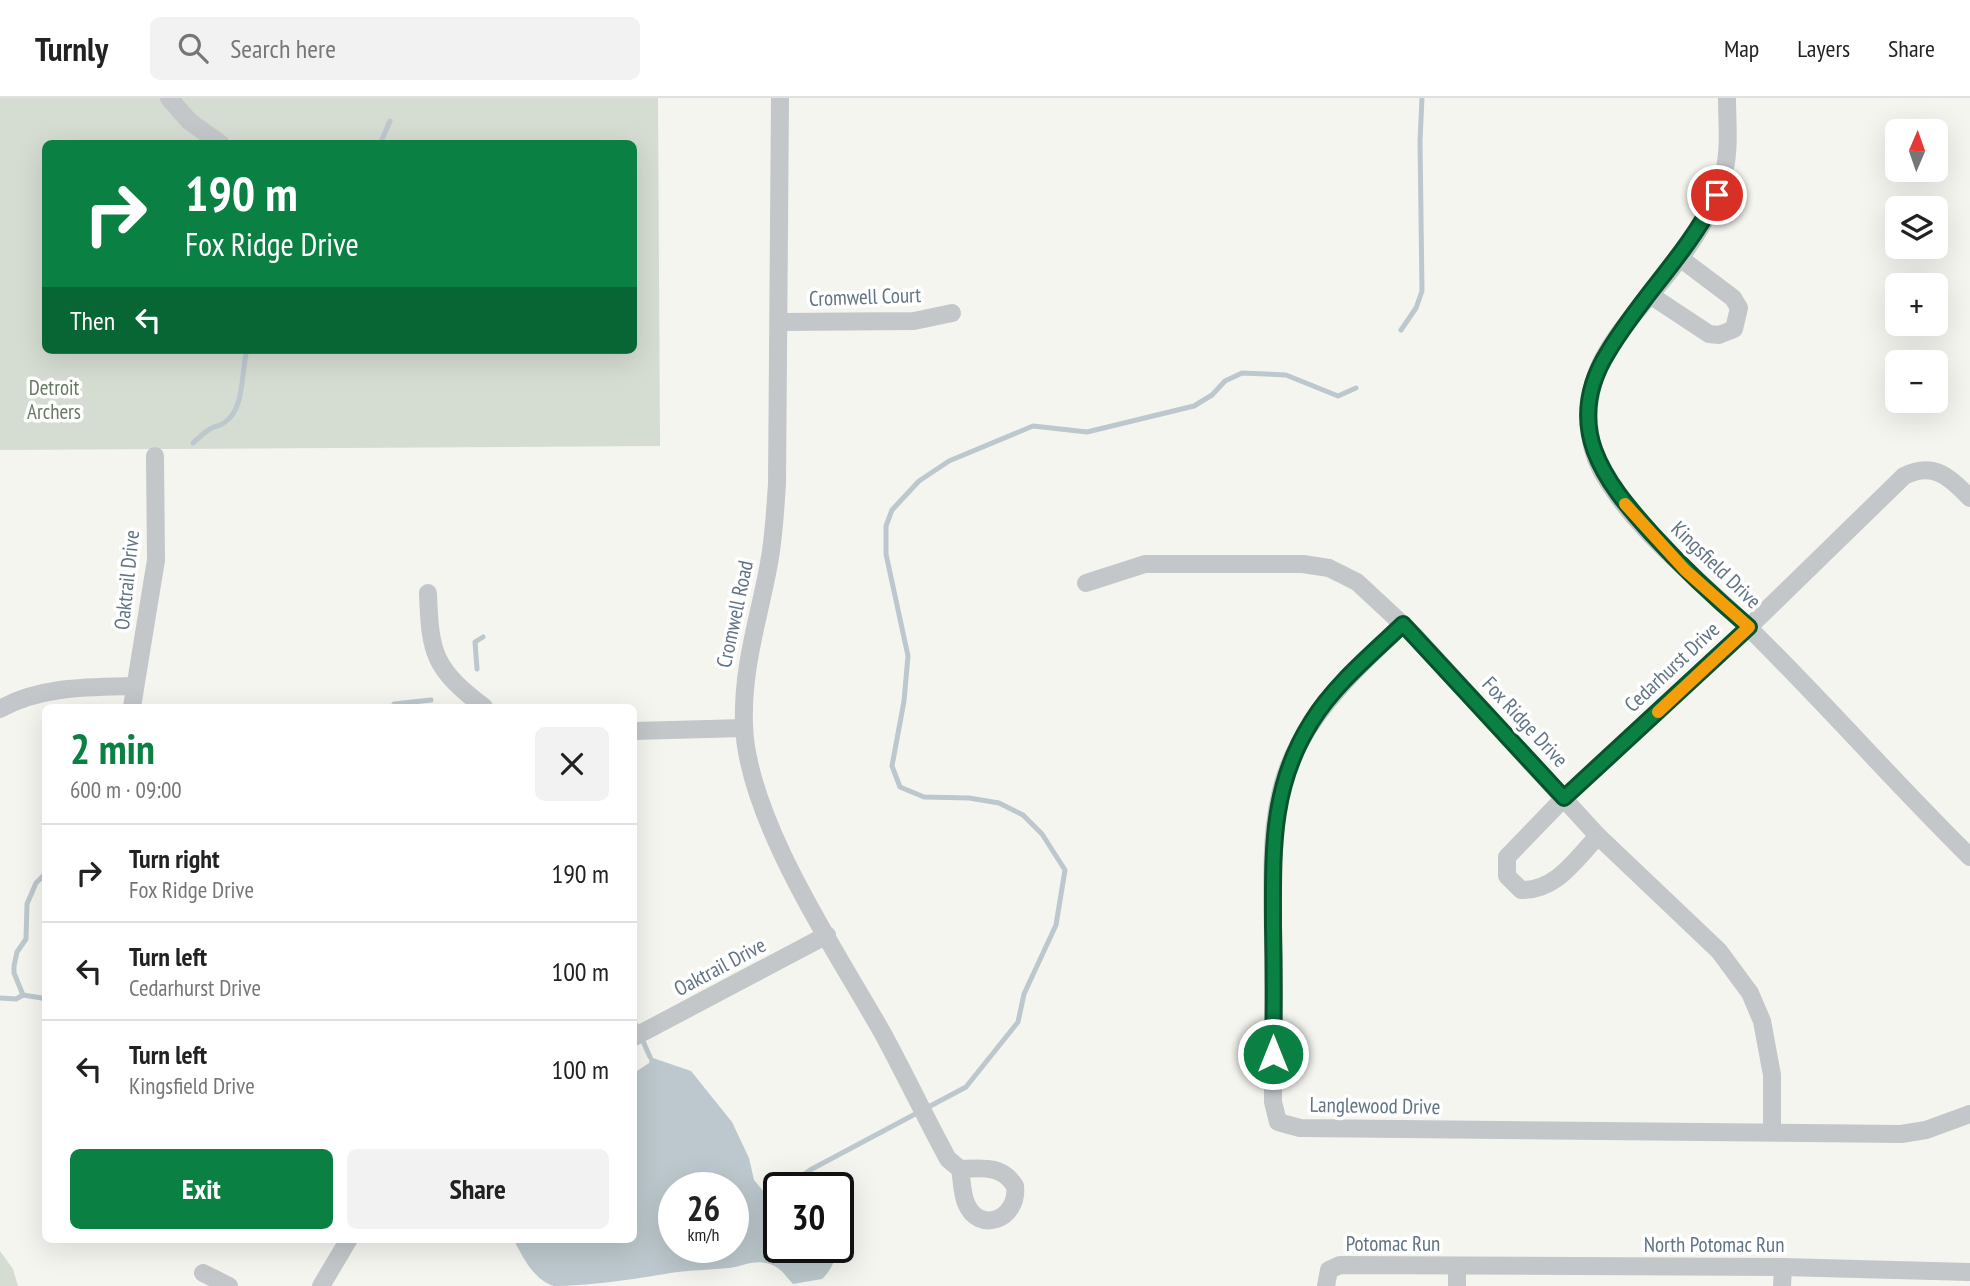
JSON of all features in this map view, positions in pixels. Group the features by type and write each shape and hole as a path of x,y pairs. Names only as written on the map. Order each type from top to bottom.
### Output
{"street":[{"path":"169,98 189,121 215,140"},
{"name":"Cromwell Road","path":"780,98 777,484 773,538 748,648 744,728 760,803 772,833 899,1063 948,1159 960,1169"},
{"name":"Kingsfield Drive","path":"1727,98 1725,170 1717,195 1680,258 1637,309 1597,372 1589,412 1596,456 1618,496 1685,570 1749,627 1970,858"},
{"path":"1650,295 1709,334 1719,335 1734,329 1739,308 1733,298 1680,258"},
{"name":"Cromwell Court","path":"780,322 914,321 952,313"},
{"name":"Oaktrail Drive","path":"132,704 156,560 155,456"},
{"name":"Cedarhurst Drive","path":"1598,836 1550,885 1536,891 1521,890 1507,876 1507,857 1564,798 1749,627 1904,476 1916,470 1940,471 1970,498"},
{"name":"Fox Ridge Drive","path":"1086,583 1145,564 1303,564 1342,573 1357,582 1403,624 1598,836 1719,951 1751,993 1770,1047 1772,1132"},
{"path":"428,593 430,640 440,665 458,687 480,704"},
{"name":"Langlewood Drive","path":"1403,624 1335,690 1313,719 1297,747 1283,784 1273,832 1273,1102 1278,1122 1300,1128 1901,1134 1926,1130 1970,1114"},
{"path":"0,709 29,697 75,688 134,686"},
{"path":"637,731 744,728"},
{"name":"Oaktrail Drive","path":"637,1035 827,935"},
{"path":"321,1286 347,1243"},
{"name":"Potomac Run","path":"1328,1278 1340,1265 1457,1267"},
{"path":"1457,1267 1457,1286"},
{"name":"North Potomac Run","path":"1457,1267 1591,1277 1783,1267 1970,1272"},
{"path":"1782,1286 1783,1267"},
{"path":"203,1273 229,1286"}],"green space":[{"name":"Detroit Archers","path":"0,98 658,98 660,446 0,450"},
{"path":"0,1251 13,1269 18,1286 0,1286"}],"shaded area":[{"path":"650,1057 691,1071 732,1122 749,1158 754,1180 763,1191 763,1263 612,1282 554,1286 534,1273 515,1243 637,1243 637,1071 649,1063"},
{"path":"765,1263 833,1263 822,1279 793,1284 778,1268"}],"waterway":[{"path":"1401,330 1416,308 1422,291 1422,98"},
{"path":"382,140 390,121"},
{"path":"193,443 208,430 223,423 236,408 246,354"},
{"path":"807,1172 966,1087 1018,1022 1024,994 1056,925 1065,870 1042,834 1023,815 999,803 969,798 924,797 900,787 892,766 904,701 908,656 886,554 886,526 892,510 919,481 949,461 1033,426 1087,432 1194,406 1212,395 1225,381 1242,373 1286,375 1338,396 1356,388"},
{"path":"477,669 475,642 483,637"},
{"path":"394,704 431,700"},
{"path":"23,995 14,966 17,952 26,939 27,904 36,883 42,877"},
{"path":"0,998 16,999 23,995 42,998"},
{"path":"637,1028 650,1057"}],"slow traffic":[{"path":"1625,504 1685,570 1749,627 1658,712"}],"route":[{"path":"1273,1054 1273,832 1283,784 1297,747 1313,719 1335,690 1403,624 1564,798 1749,627 1685,570 1618,496 1600,467 1590,434 1591,393 1597,372 1608,351 1637,309 1680,258 1698,232 1717,195"}]}
